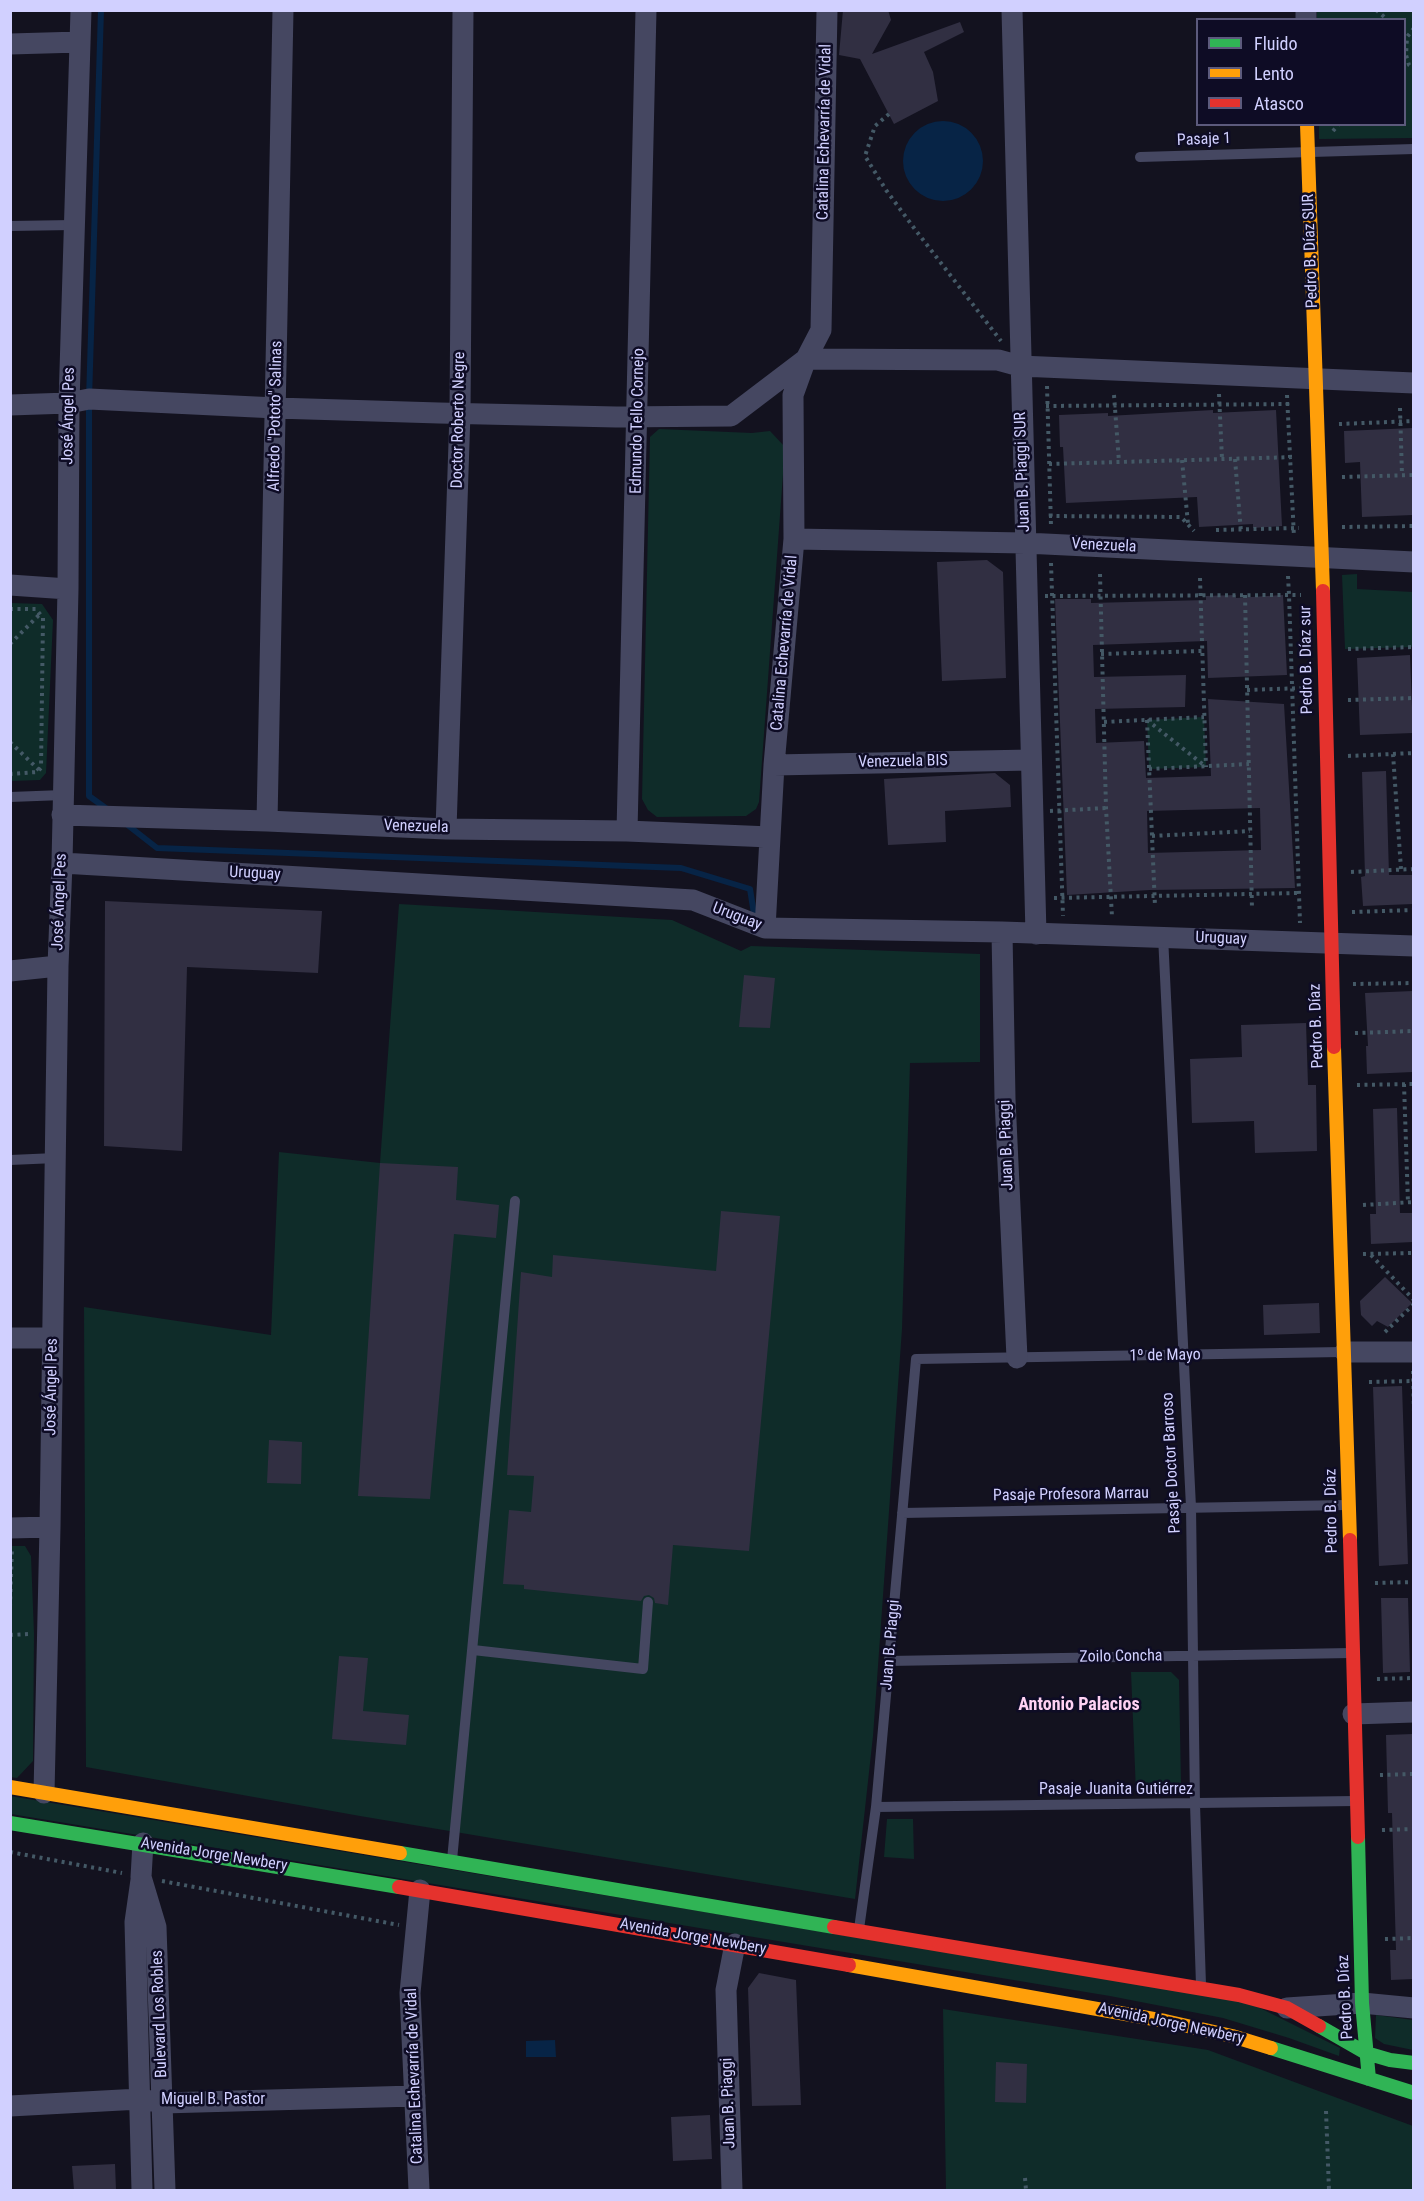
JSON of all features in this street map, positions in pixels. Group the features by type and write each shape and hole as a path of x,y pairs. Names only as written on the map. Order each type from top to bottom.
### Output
{"main road":[{"name":"Pedro B. Díaz SUR","path":"1307,126 1314,377"},
{"name":"Pedro B. Díaz sur","path":"1314,377 1322,557 1330,942"},
{"name":"Pedro B. Díaz","path":"1330,942 1346,1382 1362,2002 1369,2079"},
{"name":"Avenida Jorge Newbery","path":"10,1788 1239,1995 1287,2008 1366,2053"},
{"name":"Avenida Jorge Newbery","path":"10,1823 420,1890 1165,2021 1232,2036 1413,2093"},
{"path":"1366,2053 1390,2060 1413,2063"}],"street":[{"name":"José Ángel Pes","path":"44,1793 58,966 68,589 69,403 81,10"},
{"name":"Alfredo \"Pototo\" Salinas","path":"267,821 283,10"},
{"name":"Doctor Roberto Negre","path":"447,829 460,413 463,10"},
{"name":"Edmundo Tello Cornejo","path":"627,831 646,10"},
{"name":"Catalina Echevarría de Vidal","path":"765,928 774,765 794,539 793,395 806,359 821,330 827,10"},
{"name":"Juan B. Piaggi SUR","path":"1012,10 1036,934"},
{"path":"10,44 80,42"},
{"path":"10,405 69,403 89,399 276,408 460,413 638,417 731,416 806,359 998,360 1020,366 1413,383"},
{"name":"Venezuela","path":"794,539 1025,543 1413,562"},
{"path":"10,585 68,589"},
{"name":"Venezuela BIS","path":"774,765 1031,760"},
{"name":"Venezuela","path":"62,805 267,821 447,829 627,831 770,837"},
{"name":"Uruguay","path":"62,863 693,900 765,928 1163,936 1413,946"},
{"name":"Juan B. Piaggi","path":"1002,932 1005,1099 1017,1358"},
{"path":"10,971 58,966"},
{"path":"10,1338 52,1338"},
{"name":"1º de Mayo","path":"1345,1352 1413,1352"},
{"path":"11,1537 50,1527"},
{"path":"1353,1714 1413,1712"},
{"name":"Bulevard Los Robles","path":"142,2190 135,1922 143,1843"},
{"name":"Bulevard Los Robles","path":"141,1877 156,1927 165,2190"},
{"name":"Catalina Echevarría de Vidal","path":"419,2190 410,1993 420,1890"},
{"name":"Juan B. Piaggi","path":"732,2190 726,1990 735,1944"},
{"path":"1362,2002 1413,2008"},
{"name":"Avenida Jorge Newbery","path":"1287,2008 1362,2002"},
{"name":"Miguel B. Pastor","path":"10,2106 140,2098 163,2103 415,2096"}],"lane":[{"name":"Pasaje 1","path":"1140,157 1413,149"},
{"path":"10,226 73,225"},
{"path":"10,797 62,805"},
{"name":"Pasaje Doctor Barroso","path":"1163,936 1191,1507 1195,1804 1201,1989"},
{"path":"10,1160 56,1158"},
{"path":"452,1863 515,1201"},
{"name":"1º de Mayo","path":"916,1359 1345,1352"},
{"name":"Juan B. Piaggi","path":"859,1930 876,1807 916,1359"},
{"name":"Pasaje Profesora Marrau","path":"902,1513 1349,1505"},
{"path":"473,1650 643,1669 648,1602"},
{"name":"Zoilo Concha","path":"889,1661 1352,1653"},
{"name":"Pasaje Juanita Gutiérrez","path":"876,1807 1356,1801"}],"path":[{"path":"1406,46 1407,37 1412,29"},
{"path":"889,114 875,126 865,156 914,228 1020,366"},
{"path":"1328,126 1335,133 1338,126"},
{"path":"1047,366 1052,595 1063,897"},
{"path":"1217,374 1222,459"},
{"path":"1286,376 1295,556"},
{"path":"1114,395 1119,462"},
{"path":"1021,406 1316,404"},
{"path":"1400,408 1402,475"},
{"path":"1316,425 1413,421"},
{"path":"1023,464 1318,457"},
{"path":"1235,459 1242,553"},
{"path":"1182,460 1188,525"},
{"path":"1318,478 1413,475"},
{"path":"1024,516 1182,517 1192,531 1202,531"},
{"path":"1211,530 1413,526"},
{"path":"1100,574 1106,808 1113,926"},
{"path":"1147,720 1206,767 1200,578"},
{"path":"1052,595 1289,595 1301,942"},
{"path":"1245,595 1252,909"},
{"path":"10,609 36,609 43,618 41,768 37,772 10,774"},
{"path":"10,644 39,614"},
{"path":"1324,649 1413,647"},
{"path":"1101,654 1202,651"},
{"path":"1247,690 1324,686"},
{"path":"1325,701 1413,698"},
{"path":"1104,722 1204,717"},
{"path":"1147,720 1155,906"},
{"path":"10,742 39,770"},
{"path":"1326,756 1413,753"},
{"path":"1393,754 1401,869"},
{"path":"1149,769 1249,764"},
{"path":"1033,812 1106,808"},
{"path":"1152,836 1250,831"},
{"path":"1329,873 1413,869"},
{"path":"1035,898 1298,893"},
{"path":"1331,913 1413,910"},
{"path":"1332,985 1413,983"},
{"path":"1334,1034 1413,1031"},
{"path":"1404,1084 1407,1203"},
{"path":"1335,1086 1413,1084"},
{"path":"1340,1207 1413,1202"},
{"path":"1342,1255 1413,1253"},
{"path":"1370,1254 1413,1302 1382,1335"},
{"path":"1413,1352 1413,1412"},
{"path":"1346,1382 1413,1381"},
{"path":"10,1607 11,1537"},
{"path":"1350,1584 1413,1582"},
{"path":"10,1635 34,1634"},
{"path":"1353,1680 1413,1678"},
{"path":"1355,1777 1413,1774"},
{"path":"1357,1831 1413,1829"},
{"path":"10,1852 417,1929"},
{"path":"1326,2111 1329,2190"},
{"path":"1025,2178 1026,2190"}],"green space":[{"path":"1317,11 1413,11 1413,138 1319,139 1319,126 1406,126 1406,18 1317,18"},
{"path":"659,429 752,433 770,431 785,447 759,802 756,809 746,816 657,817 648,810 642,799 650,437"},
{"path":"1357,574 1357,589 1413,592 1413,647 1345,649 1342,575"},
{"path":"11,603 42,604 53,620 46,773 40,780 11,781"},
{"path":"1204,717 1206,767 1149,769 1147,720"},
{"path":"399,904 672,920 741,951 751,946 980,954 980,1062 910,1063 902,1329 873,1736 855,1899 360,1816 86,1767 84,1307 271,1335 279,1152 380,1163"},
{"path":"10,1546 25,1546 31,1556 34,1634 33,1761 17,1778 10,1777"},
{"path":"1131,1672 1171,1672 1179,1680 1181,1783 1173,1792 1136,1792"},
{"path":"10,1796 1250,2003 1340,2048 1339,2056 1223,2018 1110,1996 11,1814"},
{"path":"887,1819 913,1819 914,1859 884,1857"},
{"path":"943,2009 1208,2050 1413,2126 1413,2190 946,2190"},
{"path":"1376,2015 1413,2020 1413,2050 1384,2044 1375,2038"}],"water":[{"path":"943,121 958,124 971,133 980,146 983,161 980,176 971,189 958,198 943,201 928,198 915,189 906,176 903,161 906,146 915,133 928,124"},
{"path":"555,2040 556,2057 526,2057 526,2041"}],"building":[{"path":"843,10 888,10 891,20 872,54 960,22 964,32 924,52 933,72 938,101 894,124 860,59 839,55"},
{"path":"1213,410 1213,413 1276,410 1282,526 1253,528 1253,524 1199,527 1197,497 1066,503 1059,415 1108,413 1108,416"},
{"path":"1413,428 1413,515 1362,517 1360,462 1345,463 1344,431"},
{"path":"987,560 1003,572 1006,678 942,681 937,562"},
{"path":"1236,595 1236,598 1283,595 1287,675 1208,678 1207,641 1093,645 1094,677 1186,675 1185,707 1095,709 1096,743 1144,741 1146,778 1211,776 1208,699 1284,704 1295,888 1150,890 1067,895 1055,599 1091,599 1091,603 1206,600 1206,596","holes":["1260,808 1261,850 1148,853 1147,811"]},
{"path":"1410,655 1413,733 1360,735 1357,658"},
{"path":"1386,771 1389,875 1413,875 1413,904 1363,906 1361,877 1365,876 1362,772"},
{"path":"995,773 1010,785 1011,807 945,811 946,842 888,845 884,779"},
{"path":"105,901 322,911 318,973 187,967 182,1151 104,1146"},
{"path":"744,975 775,978 770,1028 739,1027"},
{"path":"1413,991 1413,1072 1367,1074 1365,993"},
{"path":"1306,1023 1308,1085 1316,1085 1317,1151 1255,1153 1254,1121 1192,1123 1190,1059 1242,1057 1241,1025"},
{"path":"1397,1108 1400,1213 1413,1213 1413,1242 1371,1244 1370,1214 1376,1214 1373,1109"},
{"path":"380,1163 458,1167 456,1200 499,1205 496,1238 454,1234 430,1499 358,1496"},
{"path":"721,1211 780,1216 749,1551 673,1545 668,1605 655,1603 654,1598 649,1595 644,1596 641,1601 524,1589 524,1585 503,1584 509,1510 531,1512 534,1476 507,1475 521,1272 552,1277 553,1255 716,1271"},
{"path":"1385,1277 1412,1303 1388,1327 1377,1321 1372,1326 1361,1315 1360,1301"},
{"path":"1319,1303 1320,1333 1264,1335 1263,1305"},
{"path":"1402,1386 1408,1564 1379,1566 1373,1387"},
{"path":"269,1440 302,1442 301,1484 267,1483"},
{"path":"1381,1598 1408,1598 1410,1672 1383,1673"},
{"path":"339,1656 368,1658 363,1711 409,1715 406,1745 332,1739"},
{"path":"1413,1734 1413,1979 1391,1980 1390,1950 1396,1950 1392,1813 1388,1813 1386,1735"},
{"path":"759,1973 796,1980 801,2105 752,2106 748,1988"},
{"path":"996,2062 1027,2064 1026,2103 995,2102"},
{"path":"710,2115 712,2159 673,2161 671,2117"},
{"path":"115,2164 116,2190 74,2190 72,2166"}],"waterway":[{"path":"101,10 89,399 89,796 107,809"},
{"path":"125,823 157,848 681,868 750,889 754,914"}],"traffic: fast":[{"path":"10,1823 399,1887"},
{"path":"1358,1837 1362,2003 1369,2079"},
{"path":"400,1853 834,1927"},
{"path":"1319,2026 1366,2053 1390,2060 1414,2063"},
{"path":"1271,2048 1414,2093"}],"traffic: slow":[{"path":"1307,126 1323,591"},
{"path":"1334,1047 1350,1540"},
{"path":"10,1787 400,1853"},
{"path":"849,1965 1165,2021 1232,2036 1271,2048"}],"traffic: jam":[{"path":"1323,591 1334,1047"},
{"path":"1350,1540 1358,1837"},
{"path":"399,1887 849,1965"},
{"path":"834,1927 1239,1995 1287,2008 1319,2026"}],"district":[{"name":"Antonio Palacios","path":"1079,1705"}]}
